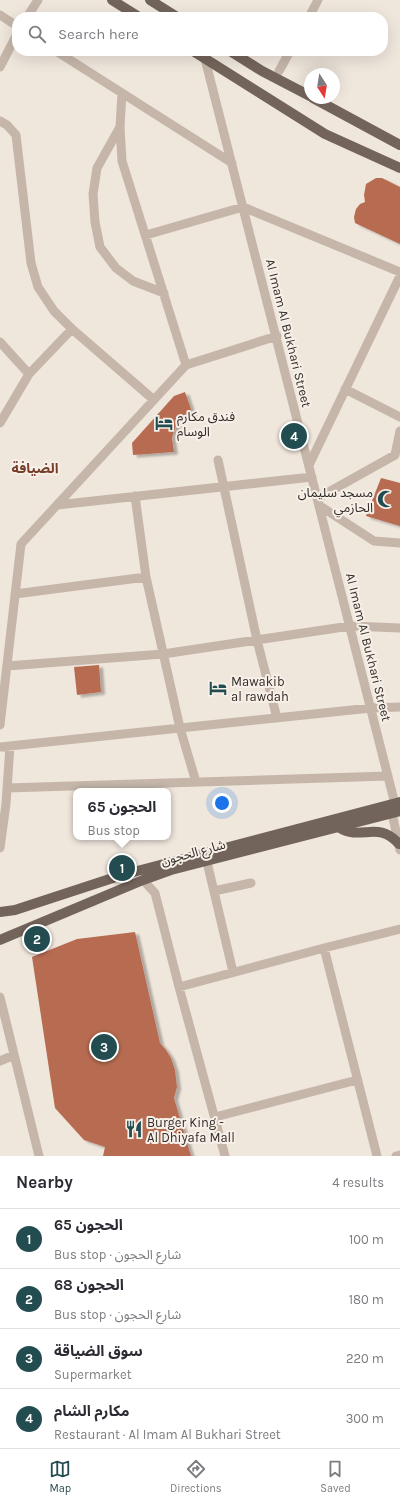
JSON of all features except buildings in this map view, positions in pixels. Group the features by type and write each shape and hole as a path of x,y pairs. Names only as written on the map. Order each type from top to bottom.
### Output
{"main road":[{"path":"112,0 131,12"},
{"path":"150,0 169,12"},
{"path":"200,56 325,134 400,168"},
{"path":"238,56 262,71 304,93"},
{"path":"324,104 400,145"},
{"name":"شارع الحجون","path":"0,940 143,880 171,870 340,828 397,808"},
{"name":"شارع الحجون","path":"0,912 15,910 122,875 397,808"},
{"path":"340,828 353,833 370,831 382,832 391,836 399,847"},
{"path":"0,919 15,910"}],"street":[{"path":"30,12 38,0"},
{"path":"312,12 318,0"},
{"path":"0,15 12,23"},
{"path":"0,66 12,43"},
{"path":"64,56 232,163"},
{"path":"279,71 287,56"},
{"name":"Al Imam Al Bukhari Street","path":"205,59 397,808 399,847"},
{"path":"122,93 120,127 122,161 186,365"},
{"path":"0,121 7,125 16,135 31,263 38,287 54,311 72,329 154,400"},
{"path":"120,127 97,168 93,194 95,222 100,247 116,268 133,281 164,293"},
{"path":"146,235 243,207 400,272"},
{"path":"309,465 400,276"},
{"path":"0,423 29,374 72,329"},
{"path":"0,725 21,544 186,365 277,336"},
{"path":"1,346 29,374"},
{"path":"345,390 400,417"},
{"path":"400,430 398,456 319,502 374,542 400,543"},
{"path":"218,460 257,640 276,718"},
{"path":"57,505 312,477"},
{"path":"135,496 146,577 180,728 196,782"},
{"path":"15,594 146,577"},
{"path":"7,666 163,654 350,626 400,628"},
{"path":"0,747 371,708 400,707"},
{"path":"0,848 10,746"},
{"path":"7,788 388,776"},
{"path":"207,862 233,972"},
{"path":"143,880 155,893 225,1156"},
{"path":"214,891 251,883"},
{"path":"179,987 400,929"},
{"path":"324,948 377,1156"},
{"path":"0,997 39,1156"},
{"path":"0,1061 14,1055"},
{"path":"215,1117 357,1080"},
{"path":"396,1156 400,1155"}],"place":[{"name":"فندق مكارم الوسام","path":"164,423"},
{"name":"مكارم الشام","path":"294,436"},
{"name":"مسجد سليمان الحازمي","path":"386,499"},
{"name":"Mawakib al rawdah","path":"218,688"},
{"name":"الحجون 65","path":"122,868"},
{"name":"الحجون 68","path":"37,939"},
{"name":"سوق الضياقة","path":"104,1047"},
{"name":"Burger King - Al Dhiyafa Mall","path":"134,1129"}],"district":[{"name":"الضيافة","path":"35,468"}]}
